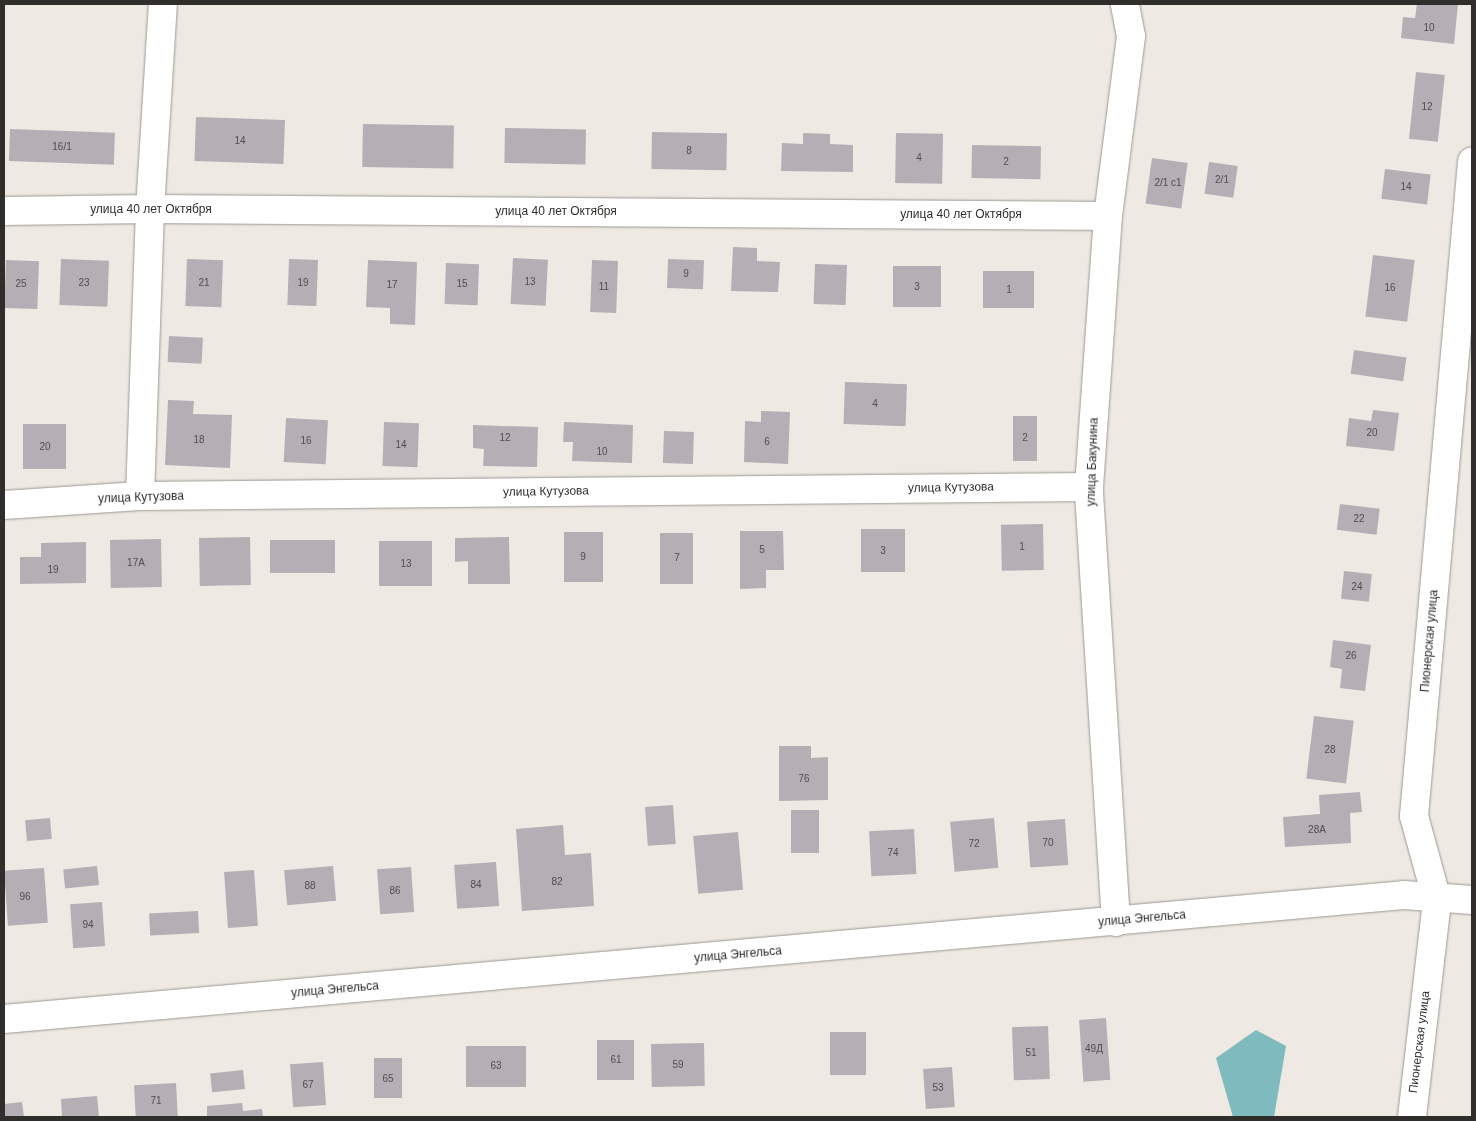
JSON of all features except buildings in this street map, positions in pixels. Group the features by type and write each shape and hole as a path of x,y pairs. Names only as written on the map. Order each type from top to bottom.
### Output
{"street":[{"path":"140,496 150,209 163,4"},
{"name":"улица Бакунина","path":"1116,922 1089,487 1108,216 1131,36 1125,4"},
{"name":"Пионерская улица","path":"1412,1117 1437,900 1414,816 1472,162"},
{"name":"улица 40 лет Октября","path":"4,211 150,209 1108,216"},
{"name":"улица Кутузова","path":"4,504 140,496 1089,487"},
{"name":"улица Энгельса","path":"4,1019 1404,895 1437,900 1472,900"}],"water":[{"path":"1256,1030 1286,1046 1274,1117 1233,1117 1216,1058"}]}
